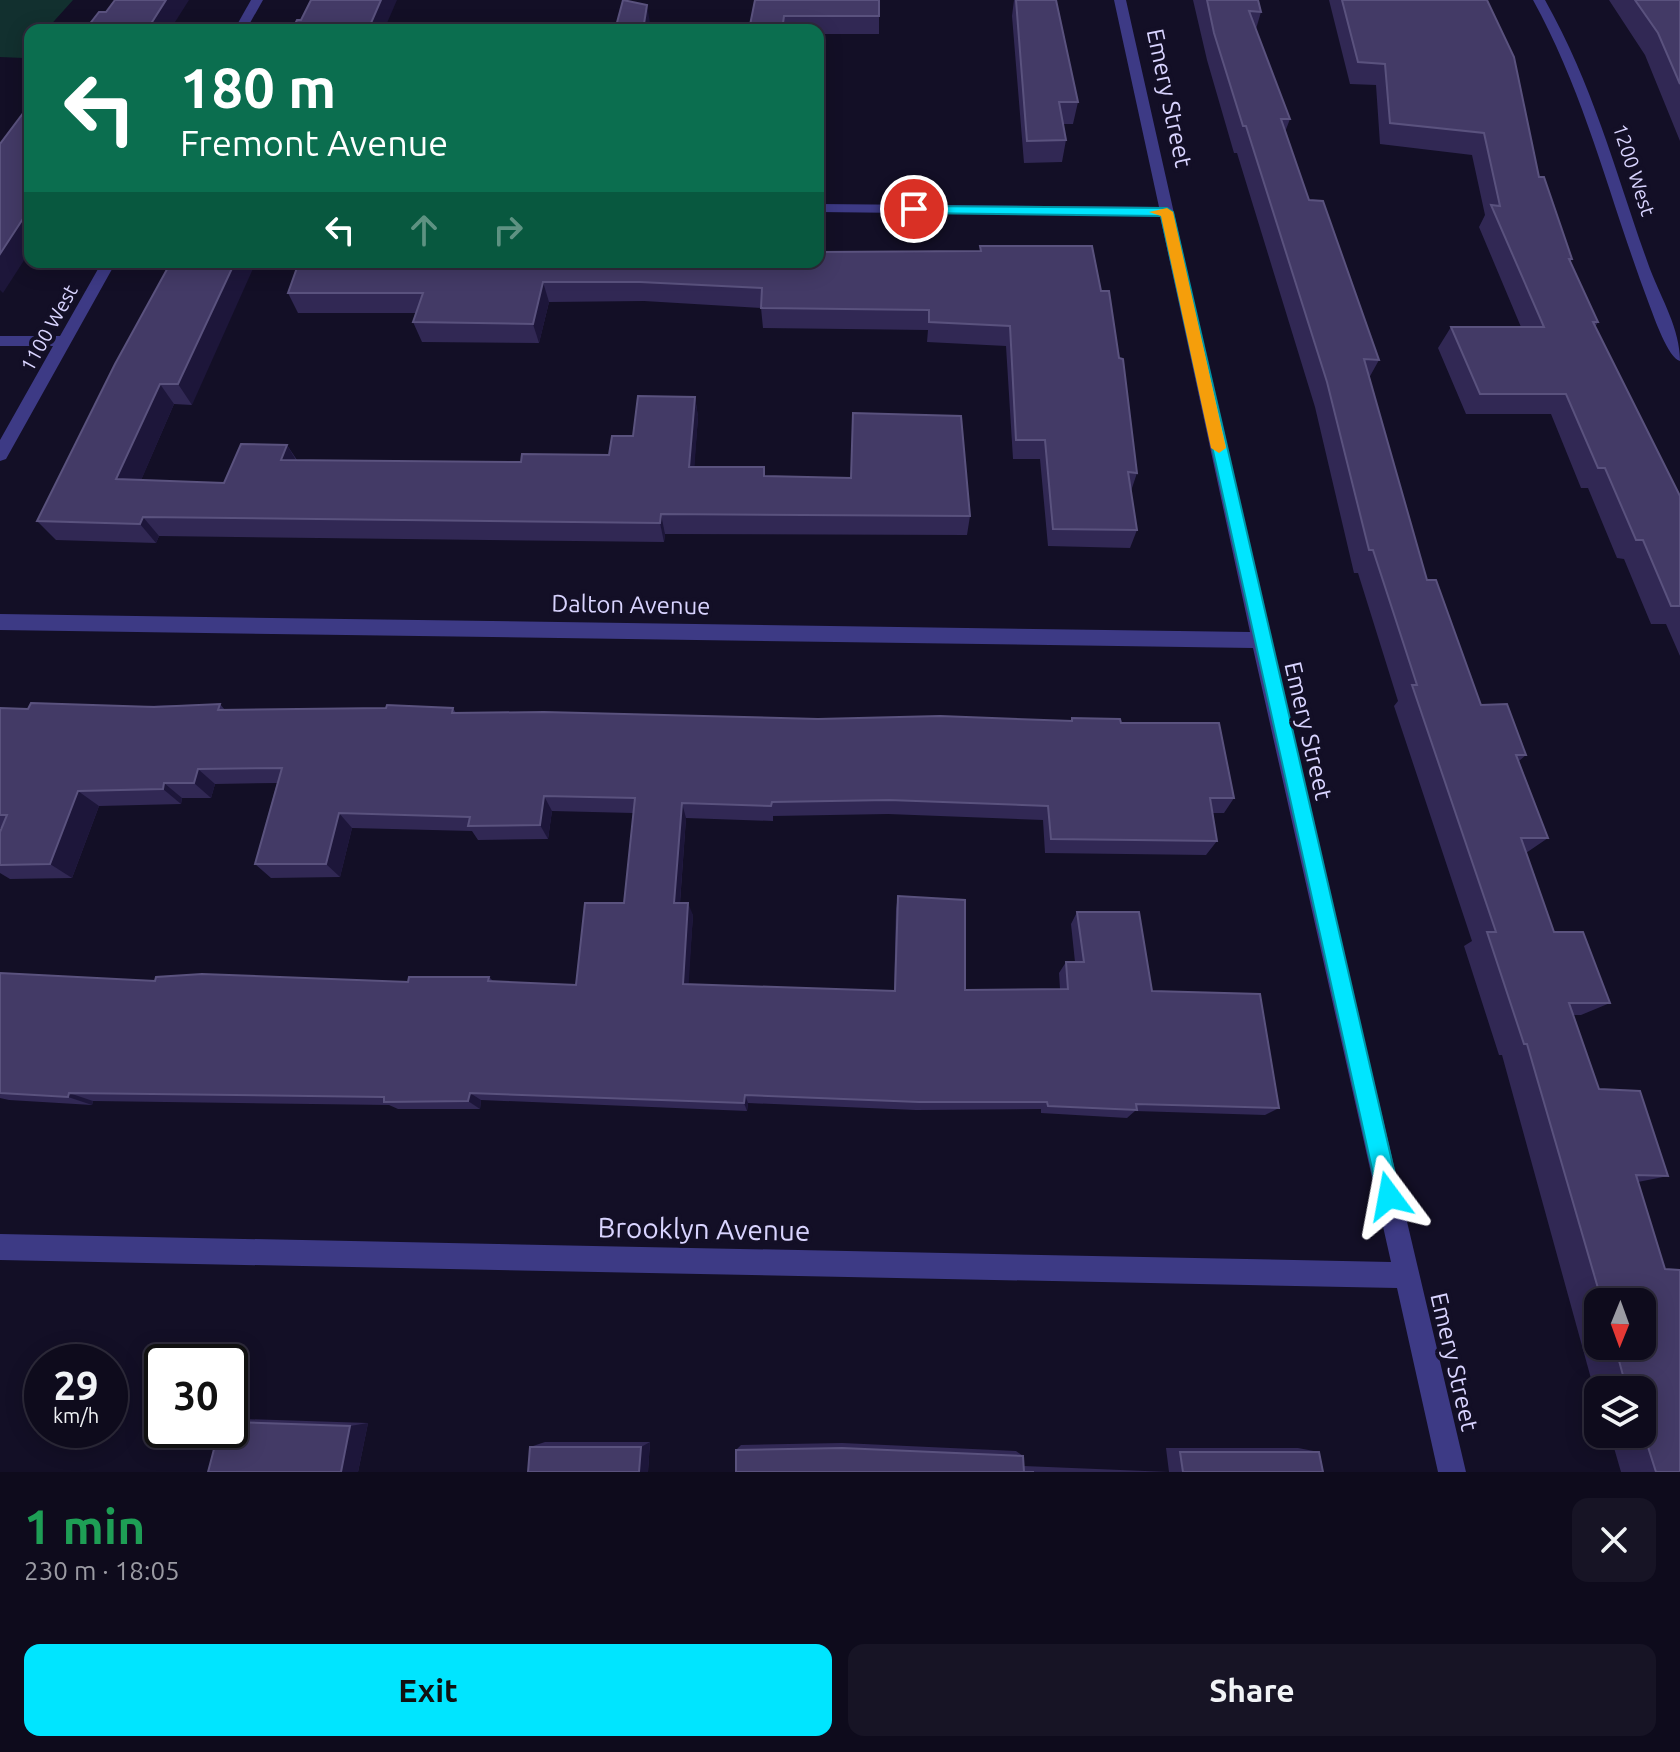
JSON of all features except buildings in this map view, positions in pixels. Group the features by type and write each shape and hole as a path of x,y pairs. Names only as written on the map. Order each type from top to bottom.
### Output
{"street":[{"path":"243,24 257,0"},
{"name":"Emery Street","path":"1120,0 1261,640 1452,1472"},
{"name":"1200 West","path":"1539,0 1585,85 1652,292 1680,356"},
{"path":"824,208 1167,212"},
{"name":"1100 West","path":"0,455 106,268"},
{"path":"0,341 64,341"},
{"name":"Dalton Avenue","path":"0,622 1261,640"},
{"name":"Brooklyn Avenue","path":"0,1247 1407,1275"}],"green space":[{"path":"0,0 73,0 51,24 24,24 24,58 0,57"}],"slow traffic":[{"path":"1156,212 1167,212 1219,448"}],"route":[{"path":"914,209 1167,212 1261,640 1389,1196"}]}
